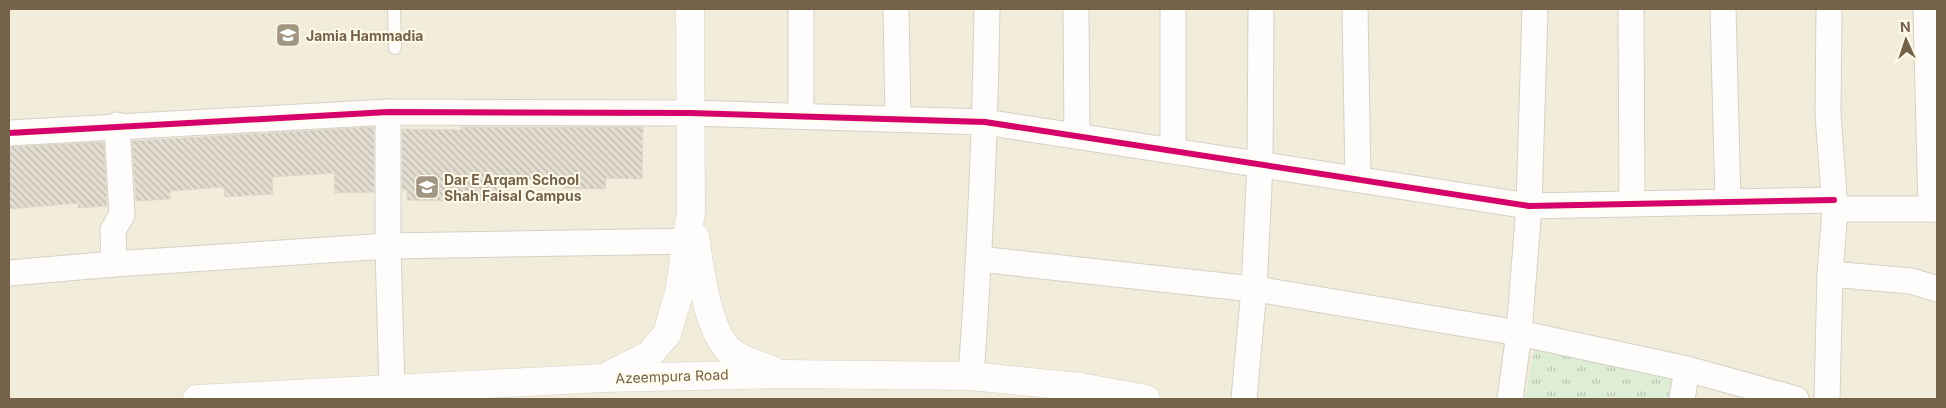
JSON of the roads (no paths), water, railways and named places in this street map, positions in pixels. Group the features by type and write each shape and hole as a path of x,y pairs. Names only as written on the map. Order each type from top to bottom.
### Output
{"main road":[{"path":"690,9 691,241 717,333 730,351 755,364 782,374"},
{"path":"603,378 649,355 667,334 691,241"},
{"name":"Azeempura Road","path":"197,399 356,395 392,389 603,378 782,374 971,376 1080,388 1146,399"}],"street":[{"path":"801,9 801,116"},
{"path":"896,9 898,119"},
{"path":"971,376 979,259 985,122 987,9"},
{"path":"1076,9 1077,136"},
{"path":"1173,9 1173,150"},
{"path":"1244,399 1254,289 1260,164 1261,9"},
{"path":"1355,9 1358,179"},
{"path":"1510,399 1519,333 1529,206 1535,9"},
{"path":"1631,9 1632,204"},
{"path":"1723,9 1728,202"},
{"path":"1827,399 1830,274 1834,205 1828,114 1829,9"},
{"path":"9,133 117,125 388,112 690,113 985,122 1529,206 1728,202 1934,209 1926,9"},
{"path":"388,112 388,246 392,389"},
{"path":"114,264 112,230 122,215 117,125"},
{"path":"9,273 114,264 388,246 691,241"},
{"path":"979,259 1254,289 1519,333 1687,370 1796,399"},
{"path":"1830,274 1911,281 1937,289"},
{"path":"1682,399 1687,370"}],"lane":[{"path":"394,9 395,48"}],"place":[{"name":"Jamia Hammadia","path":"288,35"},
{"name":"Dar E Arqam School Shah Faisal Campus","path":"427,187"}]}
